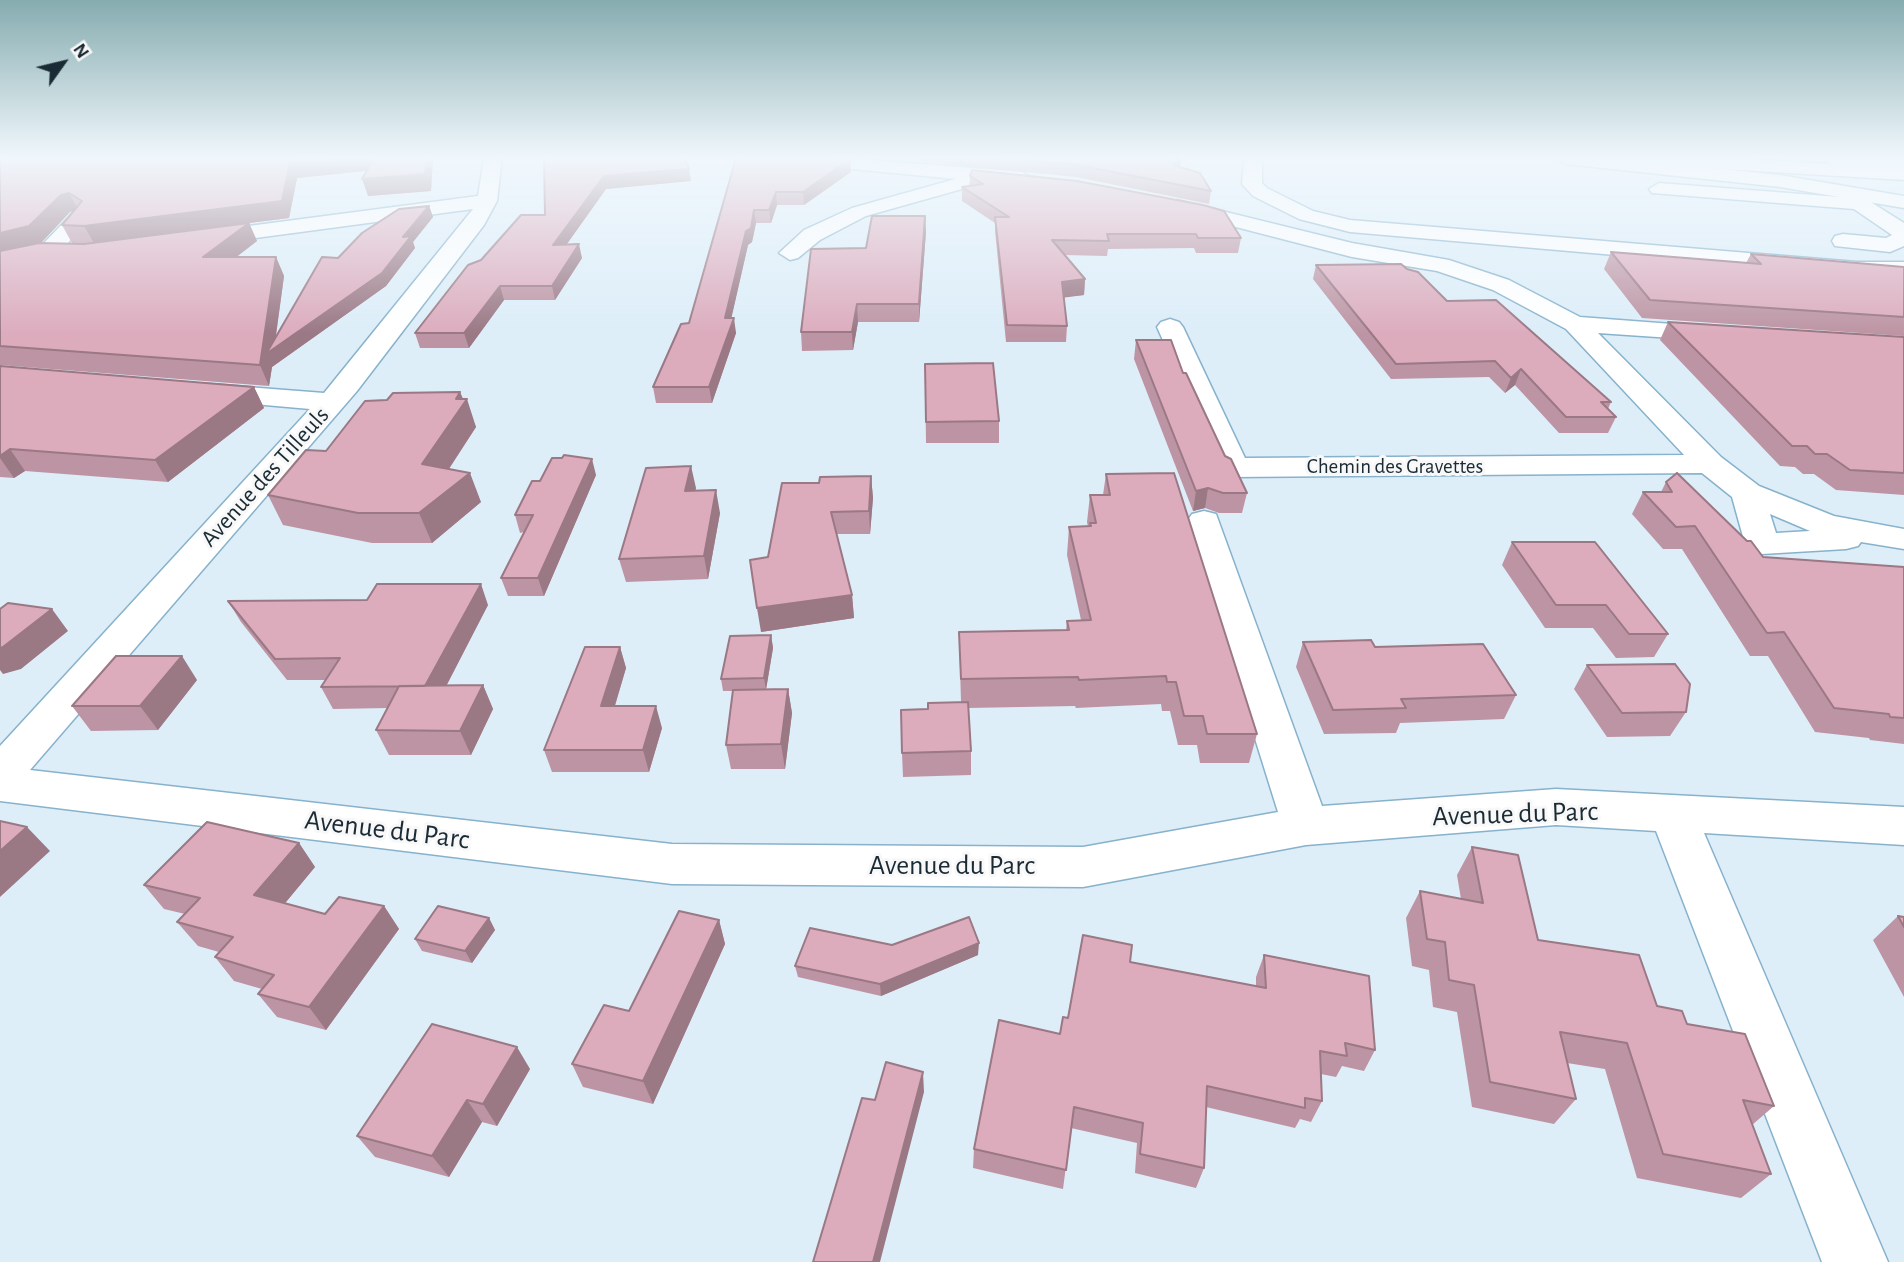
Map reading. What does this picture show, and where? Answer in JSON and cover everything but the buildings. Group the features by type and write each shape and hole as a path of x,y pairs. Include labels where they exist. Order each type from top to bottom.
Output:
{"street":[{"path":"177,242 367,217"},
{"name":"Avenue des Tilleuls","path":"0,775 331,402 469,232 478,217"},
{"path":"790,253 812,235 849,217"},
{"path":"1217,217 1352,250 1421,261 1468,273 1533,299 1575,324 1710,464 1747,493 1762,544 1892,538"},
{"path":"1314,217 1350,226 1857,269 1904,269"},
{"path":"1843,240 1890,245 1898,233 1877,217"},
{"path":"49,251 79,218"},
{"path":"24,256 49,251 83,252"},
{"path":"1575,324 1740,335"},
{"name":"Chemin des Gravettes","path":"1170,327 1234,468 1710,464"},
{"path":"179,390 331,402"},
{"path":"1204,521 1306,825"},
{"name":"Avenue du Parc","path":"0,784 672,864 1083,867 1306,825 1556,807 1904,826"},
{"path":"1673,814 1855,1262"}]}
